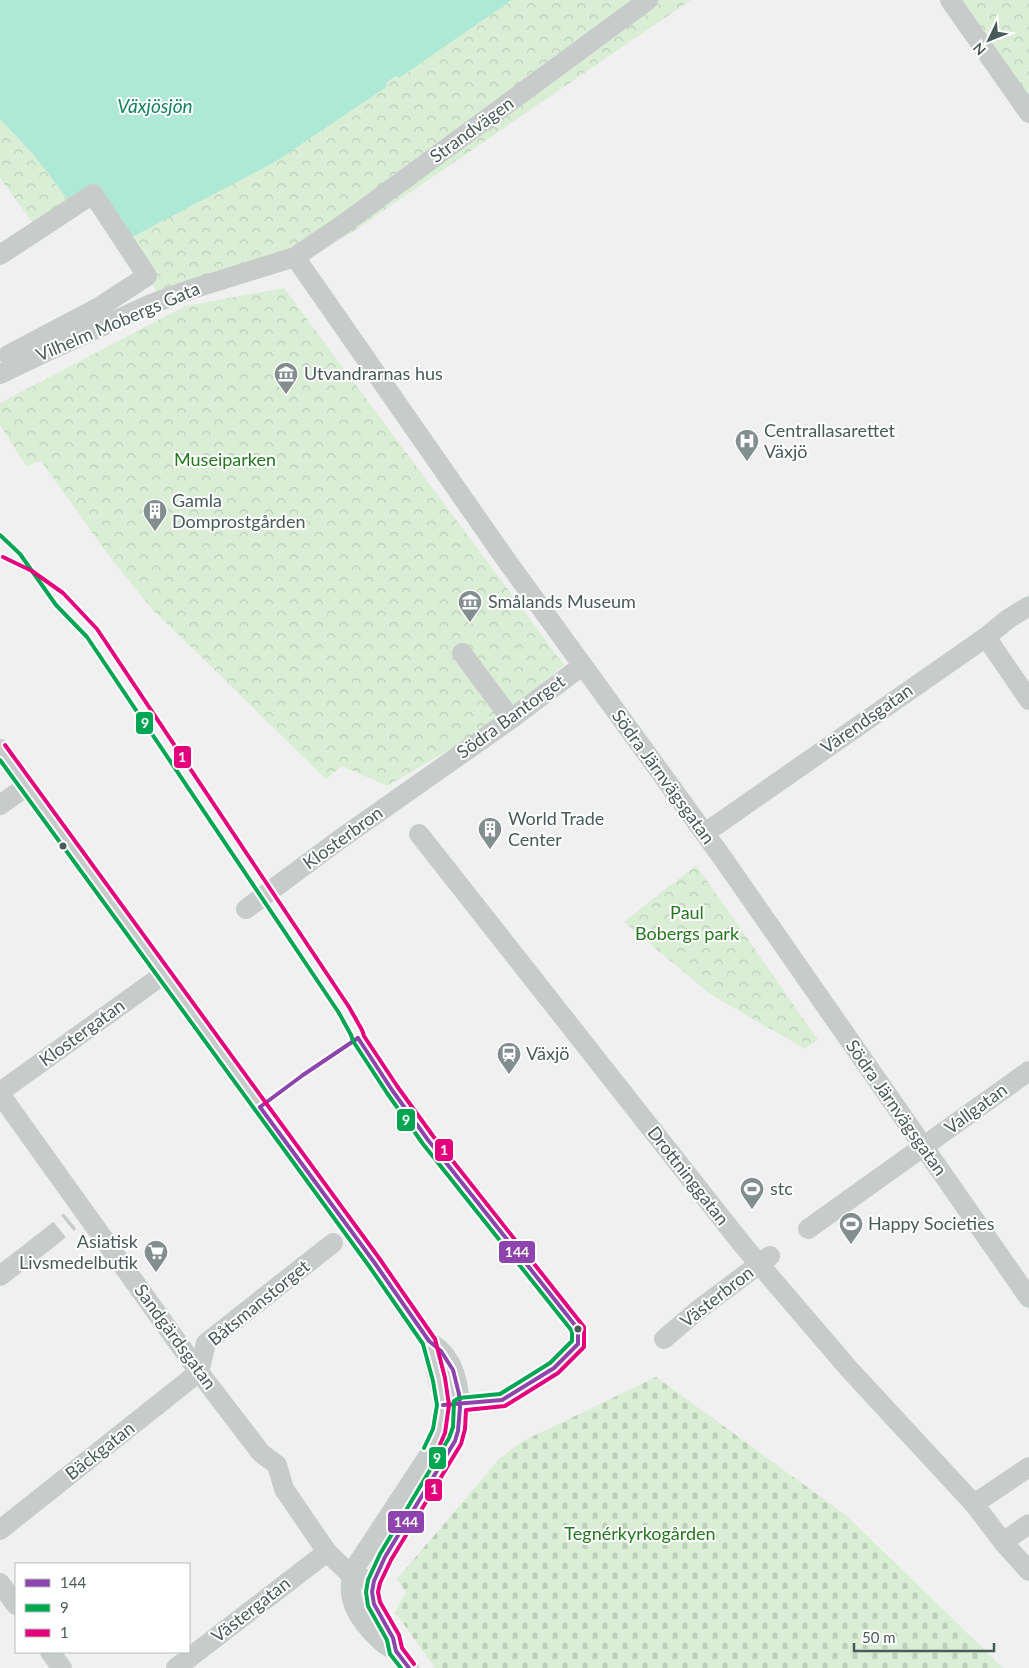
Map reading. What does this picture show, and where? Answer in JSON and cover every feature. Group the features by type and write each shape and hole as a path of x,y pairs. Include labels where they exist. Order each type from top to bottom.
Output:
{"street":[{"name":"Strandvägen","path":"295,257 353,218 648,0"},
{"path":"950,0 1029,113"},
{"path":"0,256 93,194 147,276 101,306 0,359"},
{"name":"Vilhelm Mobergs Gata","path":"0,374 151,304 192,289 295,257"},
{"name":"Södra Järnvägsgatan","path":"295,257 582,666 705,833 915,1152 1029,1298"},
{"name":"Värendsgatan","path":"705,833 1029,606"},
{"path":"986,637 1029,700"},
{"path":"462,653 511,719"},
{"name":"Södra Bantorget","path":"440,769 582,666"},
{"path":"3,753 374,1262 429,1341 442,1351 455,1377 460,1404 459,1428 455,1441 385,1557 374,1581 372,1592 374,1604 393,1638 396,1651"},
{"name":"Klosterbron","path":"246,909 339,840 440,769"},
{"path":"0,805 27,786"},
{"name":"Drottninggatan","path":"420,834 742,1244 849,1368 974,1504 1003,1542 1029,1571"},
{"name":"Klostergatan","path":"0,1093 164,974"},
{"name":"Vallgatan","path":"808,1229 1029,1071"},
{"name":"Sandgärdsgatan","path":"0,1093 77,1216 261,1453 277,1465 284,1489 327,1552 352,1576"},
{"path":"0,1276 44,1242"},
{"name":"Båtsmanstorget","path":"199,1372 206,1343 333,1243"},
{"name":"Västerbron","path":"664,1339 698,1310 770,1256"},
{"path":"409,1668 396,1651 382,1642 360,1618 350,1594 352,1576 368,1547 429,1454 439,1431 443,1405 442,1392 429,1341"},
{"name":"Bäckgatan","path":"0,1530 199,1372"},
{"path":"974,1504 1029,1466"},
{"path":"1003,1542 1029,1524"},
{"name":"Västergatan","path":"176,1668 327,1552"},
{"path":"352,1576 374,1581"},
{"path":"0,1583 15,1605"},
{"path":"51,1653 62,1668"}],"green space":[{"path":"512,0 691,0 345,237 295,256 159,295 125,240 275,162 385,88 385,84 397,76 399,78"},
{"path":"945,0 1029,0 1029,123"},
{"path":"0,119 33,154 69,201 38,230 0,178"},
{"name":"Museiparken","path":"284,288 564,665 440,769 461,743 387,786 342,766 326,779 152,609 109,556 41,461 26,466 0,425 0,403 185,306"},
{"name":"Paul Bobergs park","path":"696,865 818,1040 805,1049 710,994 624,922"},
{"name":"Tegnérkyrkogården","path":"656,1377 847,1516 1003,1668 435,1668 395,1612 406,1592 397,1579 500,1458 521,1442"}],"water":[{"name":"Växjösjön","path":"0,0 512,0 399,78 396,76 386,83 385,88 275,162 134,236 126,238 93,191 69,201 33,154 0,119"}],"tunnel":[{"path":"44,1242 70,1221"}],"transit line":[{"name":"9","path":"0,535 20,554 56,605 87,637 339,1013 353,1041 423,1144 572,1331 572,1341 550,1363 500,1394 459,1398 454,1401 453,1427 449,1438 380,1554 368,1580 366,1592 368,1606 387,1640 390,1654 401,1668"},
{"name":"1","path":"3,557 32,571 63,593 97,629 349,1007 364,1036 397,1086 433,1136 584,1327 584,1347 558,1373 505,1406 466,1410 465,1429 461,1444 391,1560 380,1583 378,1592 380,1602 399,1635 402,1648 414,1664"},
{"name":"1","path":"5,745 379,1258 435,1339 445,1378 449,1405 445,1433 436,1454"},
{"name":"9","path":"0,760 369,1266 423,1344 437,1405 433,1429 424,1448"},
{"name":"144","path":"358,1038 428,1140 578,1329 578,1344 554,1368 502,1400 443,1405"},
{"name":"144","path":"260,1107 358,1038"},
{"name":"144","path":"260,1107 374,1262 429,1341 441,1351 453,1370 460,1407 458,1431 455,1441 385,1557 374,1581 372,1592 374,1604 393,1638 396,1651 409,1668"}],"place":[{"name":"Utvandrarnas hus","path":"286,395"},
{"name":"Centrallasarettet Växjö","path":"747,462"},
{"name":"Gamla Domprostgården","path":"155,532"},
{"name":"Smålands Museum","path":"470,623"},
{"name":"World Trade Center","path":"490,850"},
{"name":"Växjö","path":"509,1075"},
{"name":"stc","path":"752,1210"},
{"name":"Happy Societies","path":"851,1245"},
{"name":"Asiatisk Livsmedelbutik","path":"156,1273"}]}
